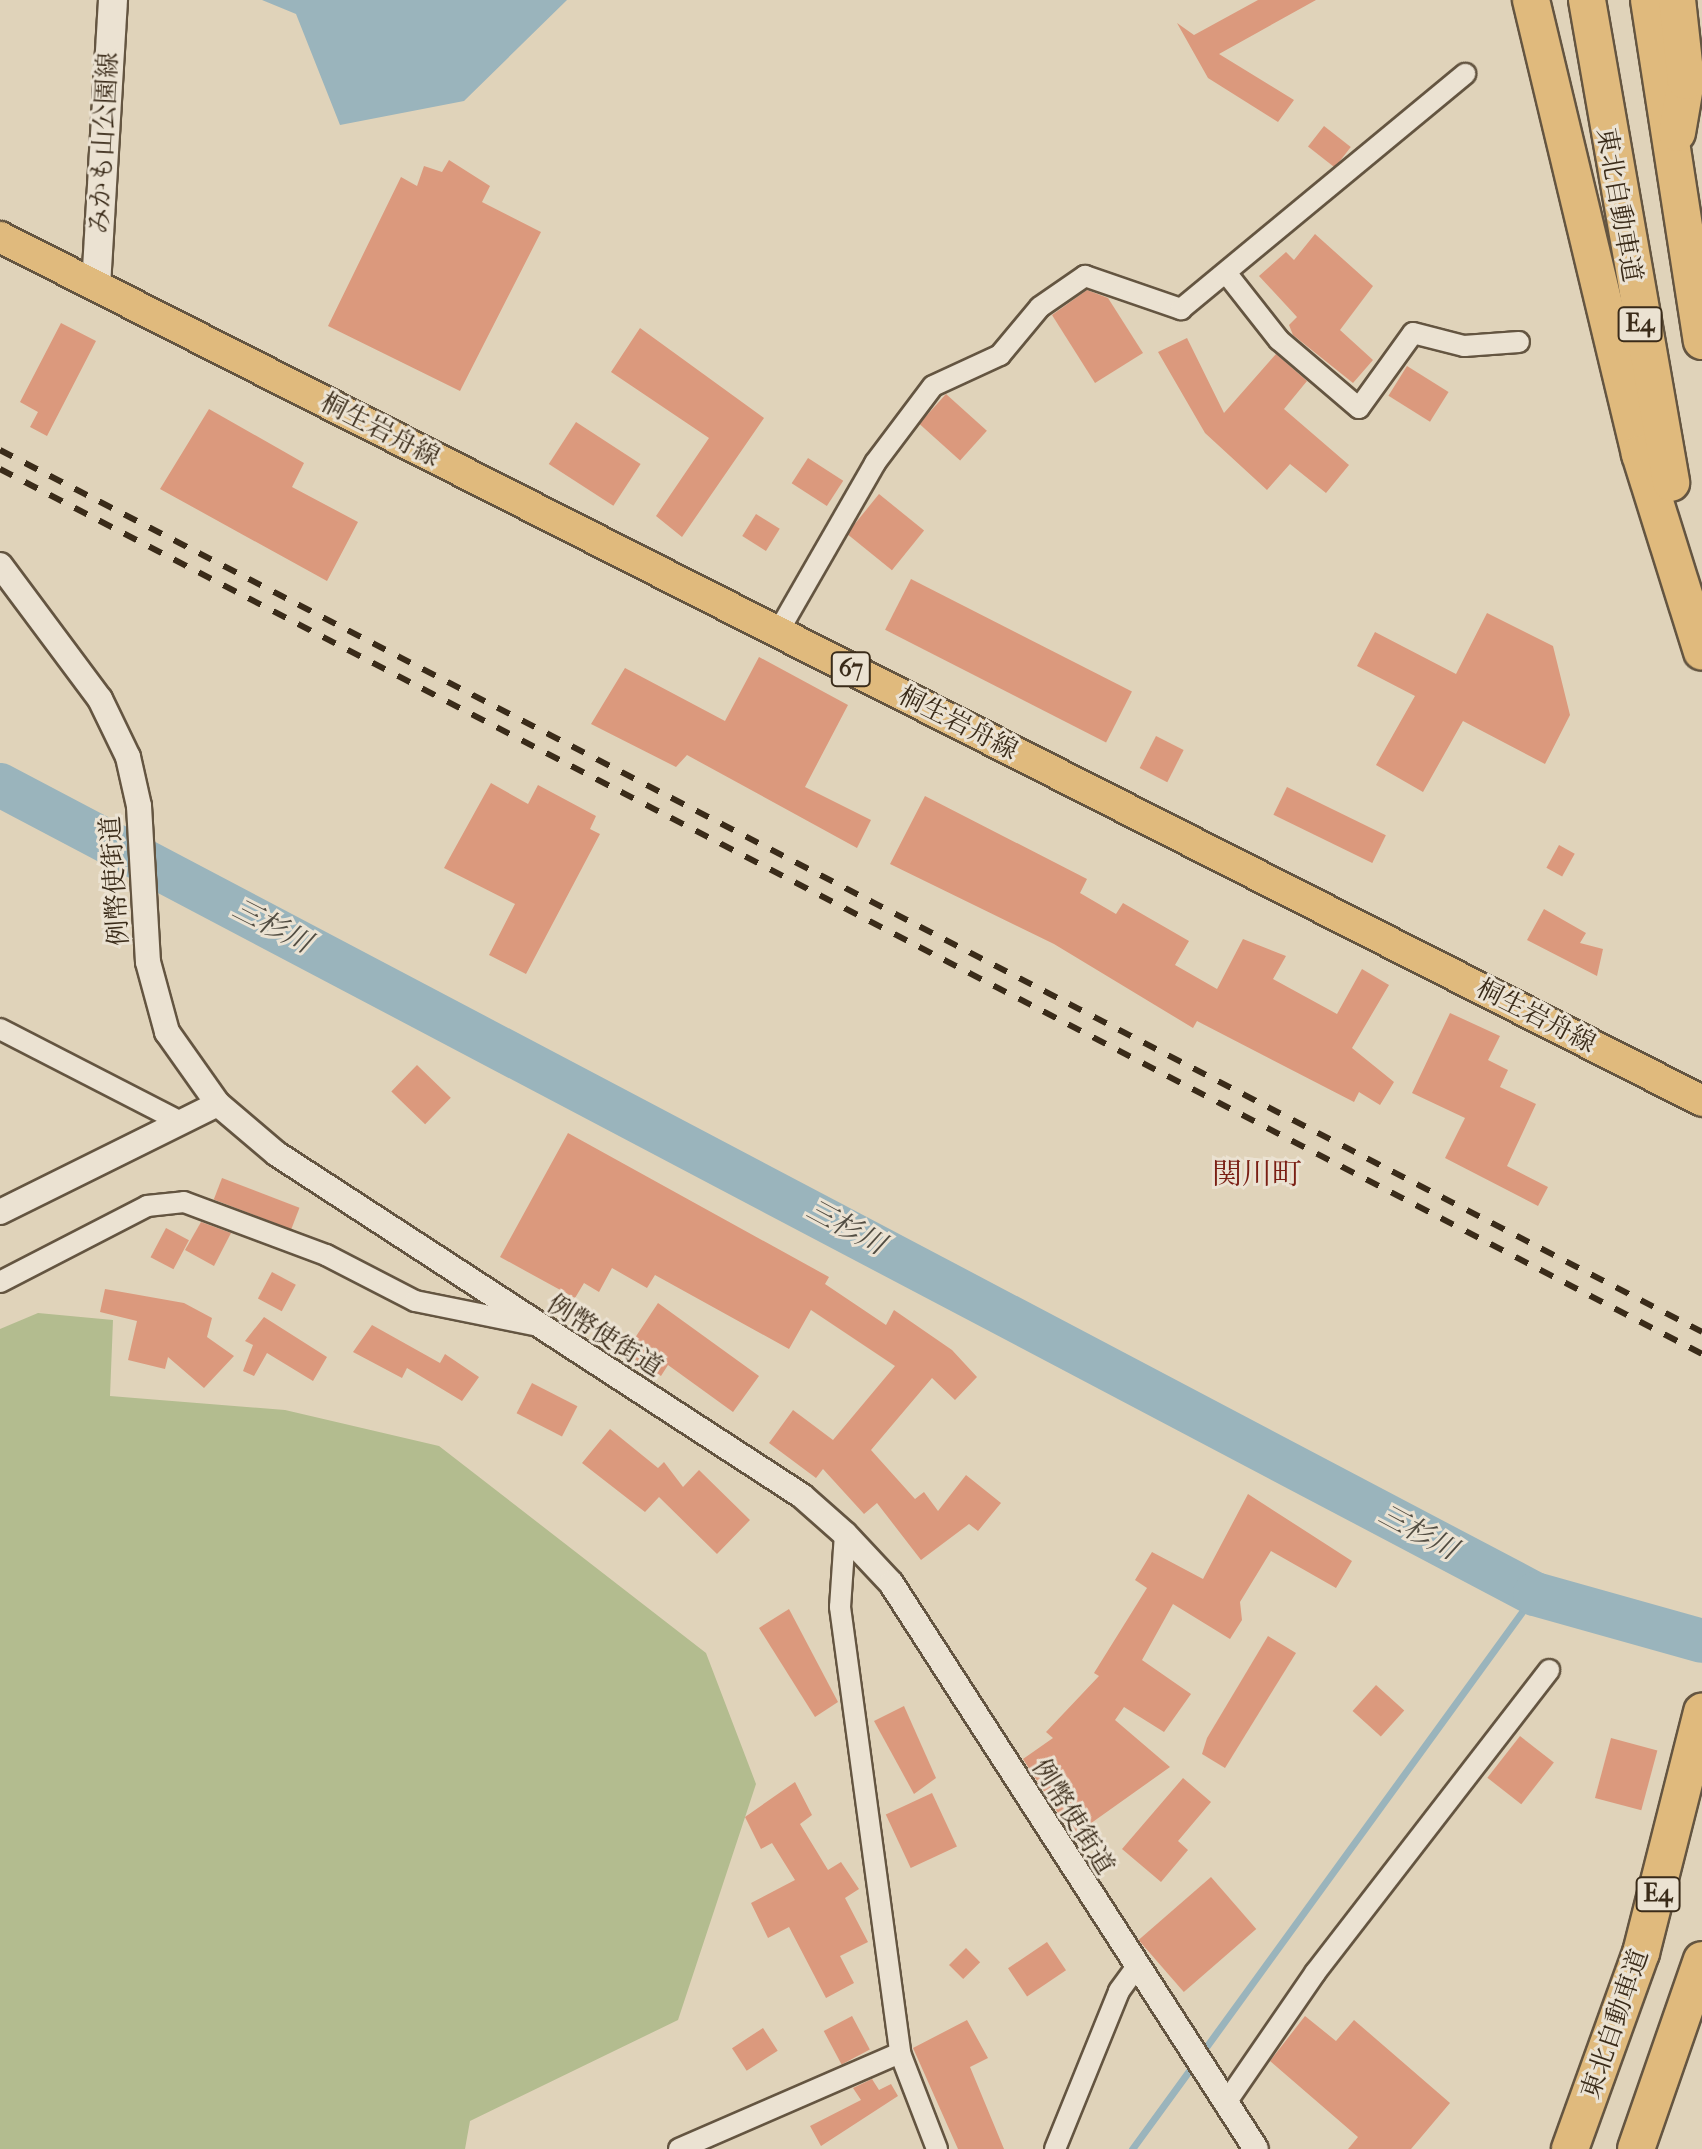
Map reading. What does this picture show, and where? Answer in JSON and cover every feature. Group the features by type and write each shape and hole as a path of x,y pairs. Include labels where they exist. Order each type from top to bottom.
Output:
{"highway":[{"path":"1531,0 1640,454 1702,652"},
{"name":"東北自動車道","path":"1587,0 1702,646"},
{"name":"E4","path":"1649,0 1671,169 1702,341"},
{"path":"1671,169 1686,81 1677,0"},
{"name":"東北自動車道","path":"1570,2149 1645,1938 1702,1712"},
{"path":"1636,2149 1702,1960"}],"main road":[{"name":"みかも山公園線","path":"96,286 113,0"},
{"name":"桐生岩舟線","path":"0,237 1702,1101"}],"street":[{"path":"778,632 875,463 933,386 1000,355 1040,307 1085,276 1181,309 1465,74"},
{"path":"1227,274 1279,340 1359,408 1413,333 1464,346 1519,342"},
{"name":"例幣使街道","path":"0,565 100,699 128,757 139,806 142,913 167,1032 218,1104 277,1154 534,1325 802,1496 845,1534 891,1583 1136,1968 1256,2149"},
{"path":"0,1029 177,1120"},
{"path":"0,1212 177,1120 218,1104"},
{"path":"0,1282 147,1206 184,1202 326,1255 415,1301 534,1325"},
{"path":"845,1534 840,1607 900,2053 937,2149"},
{"path":"1220,2097 1549,1670"},
{"path":"1055,2149 1119,1991 1136,1968"},
{"path":"679,2149 900,2053"}],"green space":[{"path":"38,1313 113,1320 110,1396 285,1410 439,1446 706,1653 756,1784 678,2020 470,2121 465,2149 0,2149 0,1329"}],"water":[{"path":"262,0 567,0 464,101 340,125 296,14"}],"building":[{"path":"1258,0 1316,0 1219,54 1294,100 1278,122 1208,78 1177,23 1194,35"},
{"path":"1324,126 1351,147 1335,167 1308,146"},
{"path":"449,160 490,186 482,202 541,232 460,391 328,326 401,177 417,186 424,166 442,172"},
{"path":"1315,234 1373,286 1340,330 1373,360 1353,383 1293,335 1289,325 1297,317 1259,276 1286,252 1294,260"},
{"path":"1087,290 1108,298 1143,353 1095,383 1052,315"},
{"path":"61,323 96,341 47,436 30,427 38,412 20,402"},
{"path":"640,328 764,418 682,537 656,516 709,438 611,372"},
{"path":"1187,338 1224,413 1276,354 1307,381 1284,409 1349,465 1326,493 1290,464 1267,490 1205,433 1158,352"},
{"path":"1407,366 1449,392 1430,422 1388,396"},
{"path":"946,394 987,431 960,461 919,424"},
{"path":"209,409 304,463 292,487 358,522 327,581 160,489"},
{"path":"576,422 641,464 613,506 549,464"},
{"path":"808,458 843,481 827,506 792,483"},
{"path":"879,494 924,531 892,570 847,534"},
{"path":"756,514 780,529 766,551 742,536"},
{"path":"911,579 1132,692 1106,742 885,630"},
{"path":"1487,613 1553,646 1570,715 1545,764 1463,721 1423,792 1376,765 1415,696 1357,666 1375,632 1456,674"},
{"path":"759,657 848,705 805,787 871,820 857,848 687,755 676,767 591,724 625,668 725,721"},
{"path":"1156,736 1184,750 1167,782 1140,768"},
{"path":"491,783 528,804 538,785 596,816 590,829 600,834 526,974 489,955 515,904 444,868"},
{"path":"1287,787 1386,835 1372,863 1273,815"},
{"path":"925,796 1087,879 1080,893 1116,914 1123,903 1189,941 1175,965 1217,989 1243,939 1286,956 1273,979 1337,1014 1362,969 1389,985 1352,1048 1394,1082 1380,1105 1359,1092 1354,1102 1197,1021 1193,1028 1054,944 890,864"},
{"path":"1559,845 1575,854 1562,876 1546,868"},
{"path":"1544,909 1586,933 1580,943 1603,949 1597,976 1527,940"},
{"path":"1450,1013 1500,1036 1488,1060 1508,1070 1500,1087 1536,1104 1507,1166 1548,1187 1538,1206 1445,1158 1465,1118 1412,1093"},
{"path":"417,1065 451,1098 425,1124 391,1092"},
{"path":"568,1133 829,1277 825,1284 886,1325 894,1310 952,1350 977,1377 955,1400 932,1378 871,1450 915,1499 924,1492 938,1511 966,1475 1001,1503 978,1531 969,1524 921,1560 877,1503 864,1514 823,1469 816,1478 769,1443 793,1410 833,1440 895,1366 811,1310 789,1349 655,1275 647,1288 612,1268 599,1292 584,1283 575,1298 500,1257"},
{"path":"222,1178 299,1208 291,1229 214,1199"},
{"path":"201,1222 231,1233 214,1266 185,1250"},
{"path":"166,1228 189,1240 173,1269 151,1257"},
{"path":"272,1272 296,1285 282,1311 258,1298"},
{"path":"105,1289 184,1303 212,1318 207,1337 234,1356 204,1388 168,1357 165,1369 128,1360 137,1321 100,1312"},
{"path":"658,1303 759,1376 733,1412 668,1365 661,1376 625,1353"},
{"path":"264,1317 327,1357 313,1381 267,1353 254,1376 243,1371 253,1345 245,1341"},
{"path":"372,1325 440,1363 445,1354 479,1377 462,1401 407,1368 402,1378 353,1352"},
{"path":"532,1383 577,1406 562,1436 517,1413"},
{"path":"610,1429 658,1468 664,1462 683,1487 699,1470 750,1520 717,1554 659,1497 645,1512 582,1463"},
{"path":"1248,1494 1352,1561 1336,1588 1271,1551 1240,1602 1242,1620 1230,1639 1173,1604 1142,1660 1191,1694 1164,1732 1124,1707 1115,1720 1170,1767 1073,1836 1023,1759 1053,1738 1046,1732 1099,1676 1094,1673 1147,1588 1135,1580 1152,1552 1203,1579"},
{"path":"789,1609 838,1702 815,1717 759,1628"},
{"path":"1268,1636 1296,1653 1225,1768 1202,1754 1207,1738"},
{"path":"1376,1685 1404,1710 1381,1736 1353,1711"},
{"path":"904,1706 936,1778 914,1794 874,1721"},
{"path":"1520,1736 1554,1762 1521,1804 1487,1778"},
{"path":"1611,1738 1657,1750 1641,1810 1595,1798"},
{"path":"1183,1778 1211,1802 1178,1841 1188,1850 1161,1882 1122,1849"},
{"path":"795,1782 812,1815 800,1824 828,1870 841,1862 859,1889 845,1898 868,1942 840,1956 854,1983 826,1998 789,1927 768,1938 751,1903 795,1880 772,1843 761,1849 745,1817"},
{"path":"932,1793 957,1846 911,1868 886,1815"},
{"path":"1211,1877 1256,1929 1184,1992 1139,1940"},
{"path":"1047,1942 1066,1970 1027,1996 1008,1968"},
{"path":"966,1948 980,1962 963,1979 949,1965"},
{"path":"852,2016 870,2050 842,2065 824,2031"},
{"path":"1305,2016 1336,2041 1354,2020 1450,2103 1411,2149 1348,2149 1358,2137 1270,2061"},
{"path":"967,2020 988,2058 970,2067 1004,2149 958,2149 913,2048"},
{"path":"763,2028 778,2051 747,2071 732,2048"},
{"path":"872,2079 879,2090 891,2084 898,2096 821,2146 810,2126 861,2100 853,2088"}],"waterway":[{"name":"三杉川","path":"0,785 1535,1594 1702,1641"},
{"path":"1201,2054 1535,1594"},
{"path":"1132,2149 1194,2064"}],"railway":[{"path":"0,450 1702,1332"},
{"path":"0,469 1702,1354"}],"district":[{"name":"関川町","path":"1257,1175"}]}
